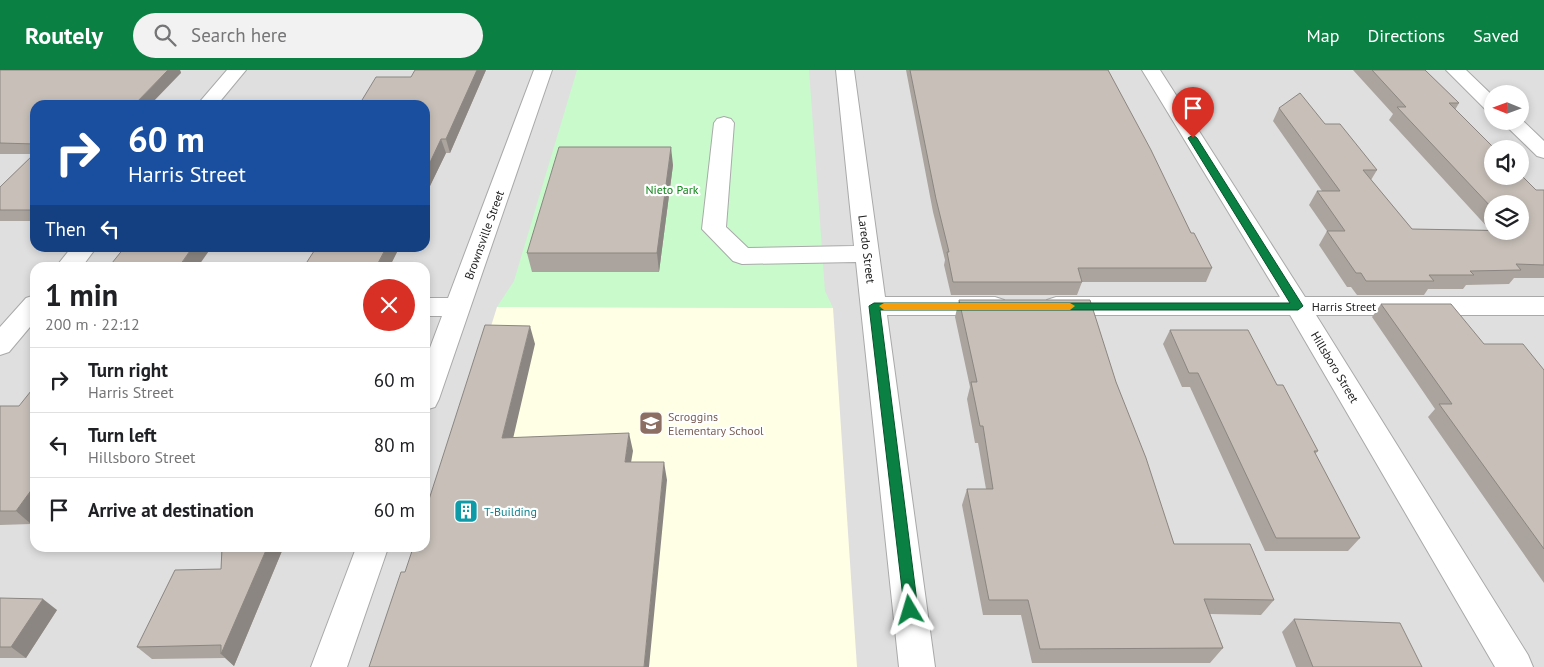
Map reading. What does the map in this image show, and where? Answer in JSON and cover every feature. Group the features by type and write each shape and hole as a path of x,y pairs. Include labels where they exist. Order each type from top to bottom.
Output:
{"street":[{"path":"211,100 237,70"},
{"name":"Brownsville Street","path":"430,386 543,70"},
{"name":"Laredo Street","path":"845,70 917,667"},
{"name":"Hillsboro Street","path":"1150,70 1298,306 1515,667"},
{"path":"1455,70 1484,97"},
{"path":"724,123 714,229 742,256 868,254"},
{"path":"1521,130 1544,152"},
{"path":"72,262 81,252"},
{"name":"Harris Street","path":"874,306 1544,306"},
{"path":"430,307 458,307"},
{"path":"0,312 30,310"},
{"path":"0,346 30,313"},
{"path":"329,667 371,552"}],"shaded area":[{"path":"0,70 1544,70 1544,667 0,667"},
{"name":"Scroggins Elementary School","path":"497,307 833,308 857,667 385,667 424,552 430,552 430,522"}],"green space":[{"name":"Nieto Park","path":"577,70 809,70 825,291 833,308 497,307 514,281"}],"building":[{"path":"0,70 168,70 139,100 30,100 30,144 0,143"},
{"path":"415,70 477,70 446,139 441,139 430,162 430,100 362,100 376,77 411,77"},
{"path":"910,70 1108,70 1151,150 1191,233 1194,233 1212,268 1078,268 1082,282 953,282 947,252 949,252 936,199"},
{"path":"1372,70 1425,70 1459,103 1449,103 1486,140 1484,140 1484,185 1529,185 1529,183 1536,190 1544,190 1544,265 1516,264 1521,270 1470,271 1474,275 1429,275 1434,281 1366,281 1361,273 1356,273 1327,231 1345,231 1317,191 1340,191 1279,108 1300,93 1325,124 1340,124 1377,170 1363,170 1412,229 1484,230 1484,240 1529,240 1529,195 1484,195 1484,199 1397,107 1406,107"},
{"path":"559,147 671,147 657,253 527,253"},
{"path":"30,158 30,210 0,210 0,187"},
{"path":"121,252 189,252 182,262 113,262"},
{"path":"313,252 384,252 379,262 307,262"},
{"path":"959,300 1090,300 1116,382 1146,458 1174,544 1250,544 1274,600 1204,599 1223,648 1040,649 1028,600 989,600 967,489 993,489 983,426 980,426 971,382 977,382"},
{"path":"1381,304 1451,304 1484,344 1523,344 1544,370 1544,549 1439,404 1452,404"},
{"path":"485,325 530,326 502,438 629,433 625,462 664,462 644,667 369,667 401,572 405,572 412,552 430,552 430,496"},
{"path":"1170,330 1248,330 1277,385 1283,385 1318,451 1314,451 1360,538 1276,538 1198,373 1189,373"},
{"path":"30,392 30,492 16,511 0,511 0,406 19,406"},
{"path":"222,552 265,552 221,654 221,645 137,647 175,570 221,569"},
{"path":"0,598 43,599 11,647 0,647"},
{"path":"1294,619 1400,623 1422,667 1313,667"}],"slow traffic":[{"path":"884,306 1070,306"}],"place":[{"name":"Scroggins Elementary School","path":"651,423"},
{"name":"T-Building","path":"466,511"}],"route":[{"path":"910,610 874,306 1298,306 1193,138"}]}
